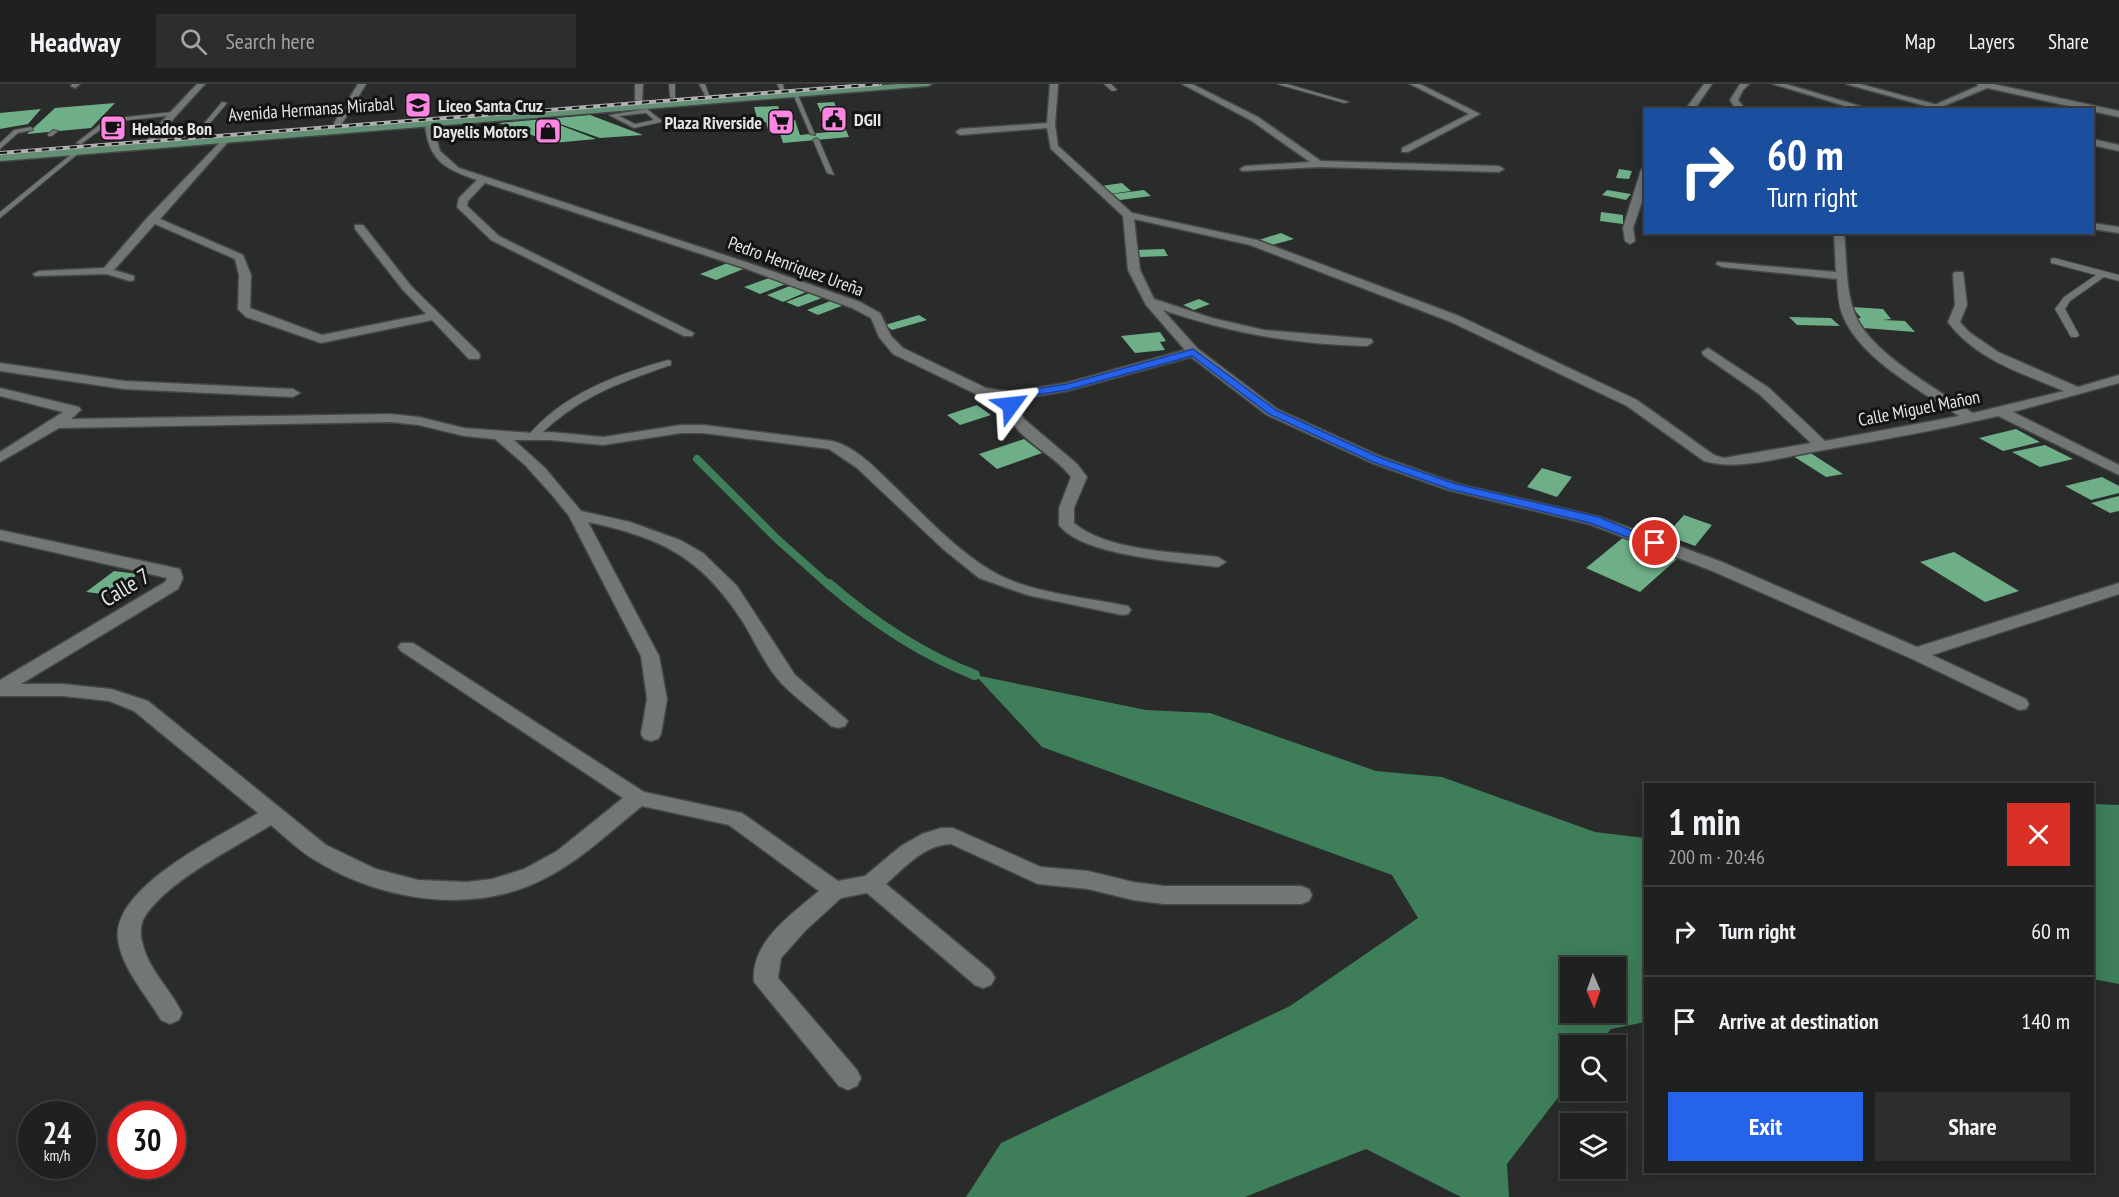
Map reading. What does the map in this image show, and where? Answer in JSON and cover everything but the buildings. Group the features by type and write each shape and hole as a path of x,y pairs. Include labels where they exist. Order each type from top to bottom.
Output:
{"main road":[{"name":"Avenida Hermanas Mirabal","path":"0,158 429,125 638,106 673,97 781,86 840,84"},
{"name":"Avenida Hermanas Mirabal","path":"0,148 338,123 638,106 928,84"}],"street":[{"path":"153,137 201,84"},
{"path":"338,123 362,84"},
{"path":"638,106 639,84"},
{"path":"1054,84 1052,125 1054,147 1128,215 1134,270 1150,302 1193,352 1272,412 1377,460 1453,487 1594,520 1716,566 1916,654 2019,704"},
{"path":"1186,84 1255,119 1319,164"},
{"path":"1414,84 1476,114 1405,150 1429,159 1430,166"},
{"path":"1690,108 1708,84"},
{"path":"1740,108 1734,100 1739,89 1745,84"},
{"path":"1777,84 1862,108"},
{"path":"1850,84 1944,108"},
{"path":"1936,106 1985,84 2090,108"},
{"path":"2107,112 2119,105"},
{"path":"2094,109 2119,114"},
{"name":"Pedro Henriquez Ureña","path":"429,125 431,145 448,165 482,180 748,266 856,305 876,316 885,337 898,351 983,392 1012,396 1067,387 1193,352"},
{"path":"960,132 1052,125"},
{"path":"106,272 224,141"},
{"path":"2094,142 2119,148"},
{"path":"1251,181 1242,165 1430,166 1499,170"},
{"path":"1630,241 1628,228 1644,176"},
{"path":"482,180 463,200 462,207 495,238 688,333"},
{"name":"Calle Miguel Mañon","path":"1128,215 1253,242 1293,260 1455,319 1632,403 1709,458 1723,462 1972,419 2119,379"},
{"path":"152,219 239,257 242,260 245,282 244,309 250,314 315,339 433,316"},
{"path":"2094,226 2119,230"},
{"path":"359,227 433,316 474,356"},
{"path":"1839,234 1849,316 1868,342 1888,362 1972,419"},
{"path":"1722,264 1843,276"},
{"path":"39,274 106,272 130,278"},
{"path":"1959,274 1961,305 1954,322 1961,333 1978,346 1999,357 2078,392"},
{"path":"1150,302 1201,320 1265,334 1318,340 1367,342"},
{"path":"1708,352 1764,392 1821,446"},
{"path":"0,367 124,386 292,393"},
{"path":"0,393 74,410 56,424 0,458"},
{"path":"1012,396 1011,405 1015,417 1024,428 1073,466 1079,477 1065,515 1067,524 1073,531 1085,539 1141,552 1218,562"},
{"path":"2000,411 2119,471"},
{"path":"56,424 390,418 419,421 464,432 531,437 550,436 603,441 681,429 703,429 832,445 846,451 941,538 986,574 1018,587 1122,610"},
{"path":"498,434 525,455 547,477 576,515 650,656 657,699 651,734"},
{"path":"576,515 634,528 674,543 697,557 731,590 788,679 838,721"},
{"name":"Calle 7","path":"0,536 174,573 175,578 172,585 0,689"},
{"path":"1916,654 2119,588"},
{"path":"407,647 639,798 735,819 835,890"},
{"path":"0,689 63,690 101,694 141,706 325,856 377,878 423,889 462,892 488,890 516,882 534,874 582,843 639,798"},
{"path":"170,1013 131,947 129,928 136,911 150,895 177,874 273,814"},
{"path":"848,1078 766,982 765,969 769,957 779,944 835,890 872,884 926,839 940,835 953,836 1038,875 1088,880 1133,891 1164,895 1300,894"},
{"path":"872,884 983,978"}],"lane":[{"path":"672,84 673,97"},
{"path":"702,84 707,94"},
{"path":"1107,84 1114,90"},
{"path":"1280,84 1346,102"},
{"path":"795,95 831,173"},
{"path":"198,134 224,103"},
{"path":"638,106 659,121 634,126 612,115 638,106"},
{"path":"107,112 175,111"},
{"path":"79,143 109,120 175,111"},
{"path":"0,148 16,131 31,129"},
{"path":"0,216 76,153"},
{"path":"2054,261 2119,278"},
{"path":"2074,335 2060,309 2067,299 2102,274"},
{"path":"531,437 561,408 586,392 668,363"}],"shaded area":[{"path":"975,675 1146,710 1210,713 1376,771 1442,777 1595,832 1644,838 1644,1022 1611,1029 1606,1035 1560,1035 1560,1095 1507,1164 1509,1197 1461,1197 1366,1149 1245,1197 966,1197 1001,1143 1290,1006 1418,918 1392,875 1042,747"},
{"path":"2094,804 2119,805 2119,984 2094,979"}],"waterway":[{"path":"697,459 777,539 830,586"},
{"path":"829,584 898,636 955,667 975,675"}],"railway":[{"path":"0,153 880,84"}],"place":[{"name":"Liceo Santa Cruz","path":"418,105"},
{"name":"DGII","path":"834,119"},
{"name":"Plaza Riverside","path":"781,122"},
{"name":"Helados Bon","path":"113,128"},
{"name":"Dayelis Motors","path":"548,131"}],"route":[{"path":"1011,405 1012,396 1067,387 1193,352 1272,412 1377,460 1453,487 1594,520 1655,543"}]}
